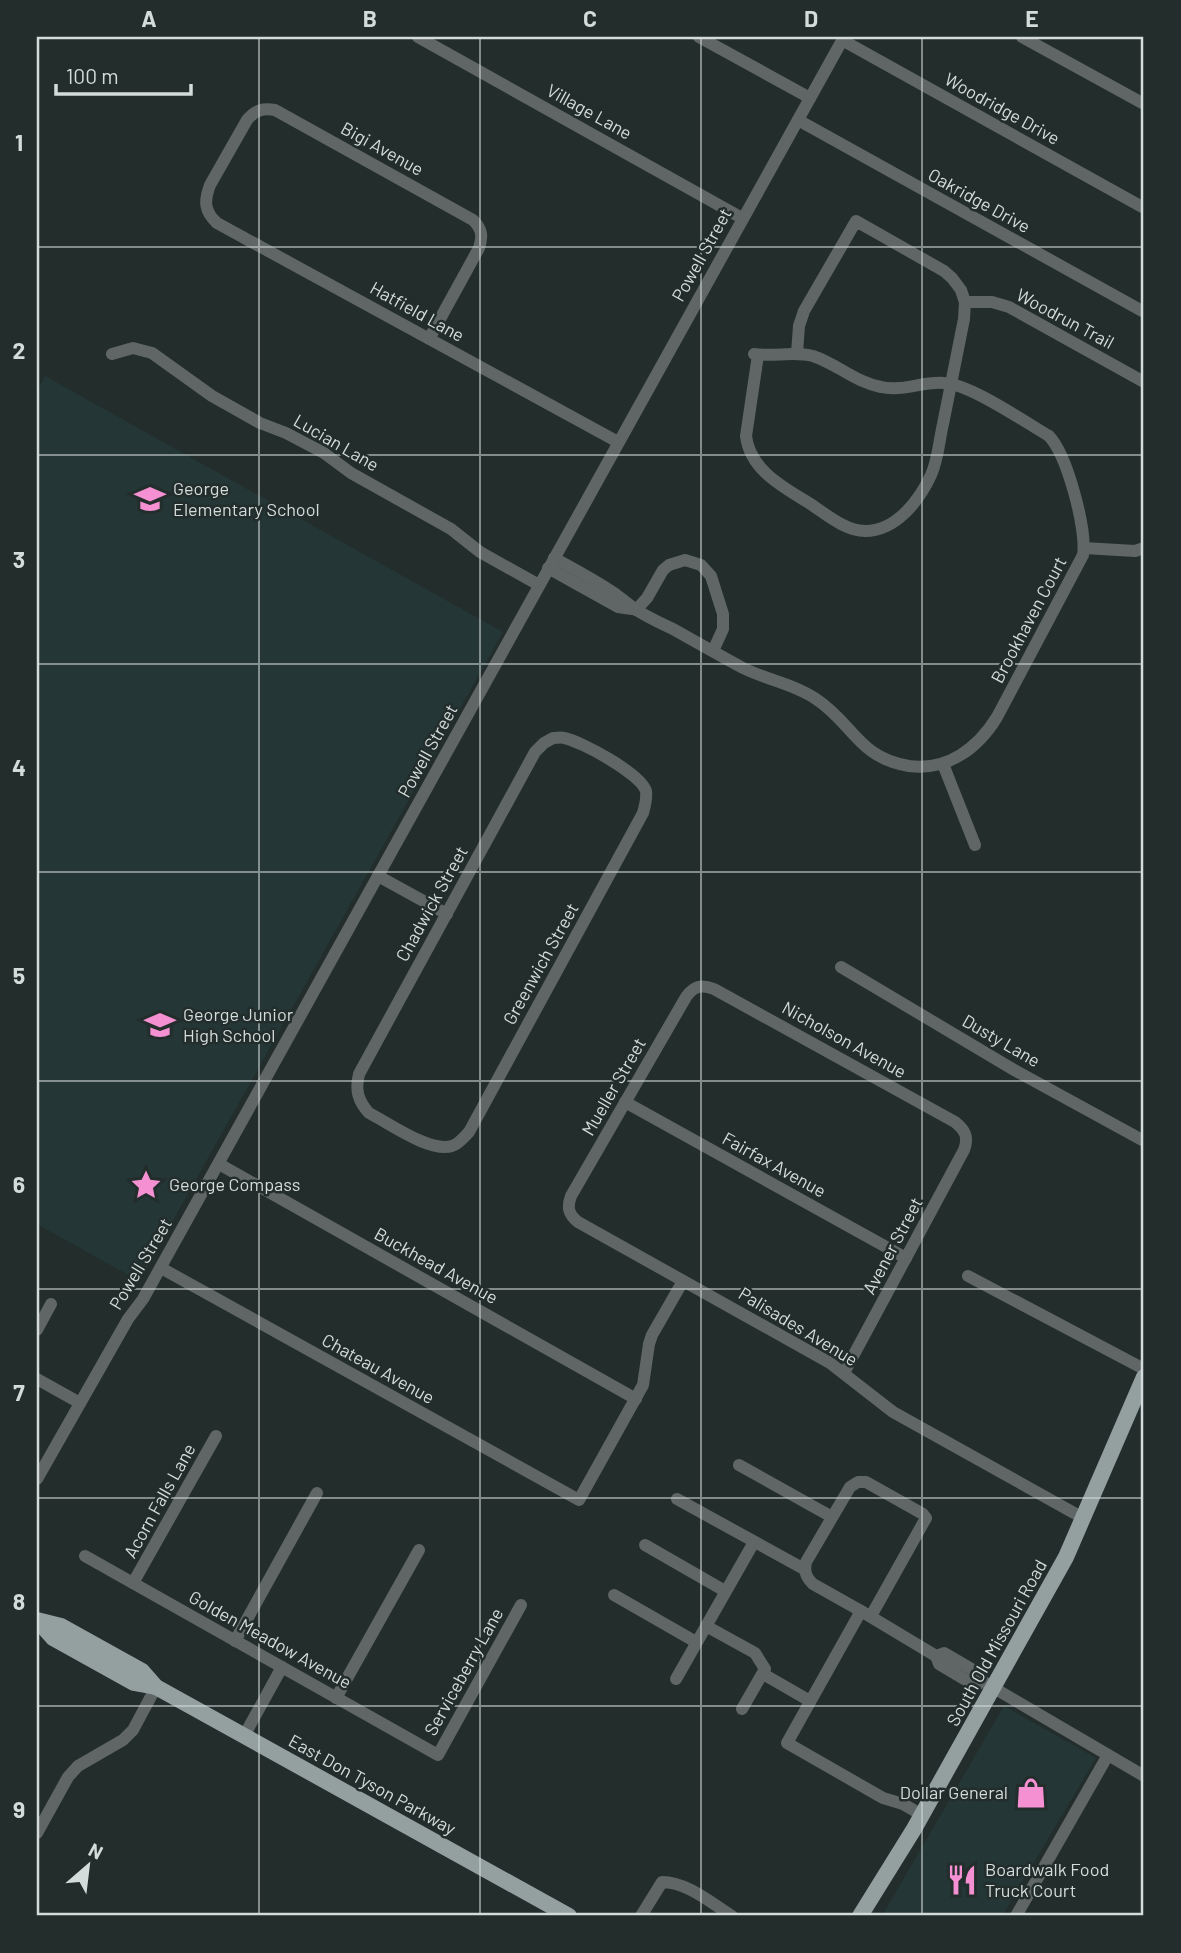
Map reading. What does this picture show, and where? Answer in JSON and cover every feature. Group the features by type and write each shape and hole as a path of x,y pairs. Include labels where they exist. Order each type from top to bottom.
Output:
{"main road":[{"name":"South Old Missouri Road","path":"860,1916 922,1815 988,1685 1066,1557 1144,1377"},
{"name":"East Don Tyson Parkway","path":"37,1621 53,1638 134,1683 156,1687 569,1916"}],"street":[{"name":"Village Lane","path":"418,37 742,218"},
{"path":"699,37 810,98"},
{"path":"1022,37 1144,104"},
{"name":"Powell Street","path":"37,1479 128,1320 161,1268 843,39"},
{"name":"Woodridge Drive","path":"843,39 1144,208"},
{"name":"Bigi Avenue","path":"205,206 210,185 247,120 259,110 275,110 473,220 482,232 479,248 429,339"},
{"name":"Oakridge Drive","path":"798,120 1144,312"},
{"name":"Hatfield Lane","path":"205,206 217,223 618,442"},
{"path":"797,353 799,326 804,311 856,221 944,271 957,284 965,302 964,319 951,383"},
{"name":"Woodrun Trail","path":"965,302 992,302 1009,307 1144,382"},
{"name":"Lucian Lane","path":"112,354 133,348 152,353 212,396 260,423 324,453 351,473 451,529 480,552 539,585"},
{"name":"Brookhaven Court","path":"551,563 594,581 636,610 747,670 790,685 817,699 833,712 858,741 881,758 912,766 943,764 967,752 987,733 1080,564 1084,548 1083,527 1063,459 1055,443 970,390 951,383 884,388 859,381 824,360 797,353 756,355 747,427 747,444 751,453 776,482 842,525 864,531 875,530 895,522 914,502 929,479 951,383"},
{"path":"1084,548 1135,551 1144,548"},
{"path":"636,610 669,565 685,560 701,565 711,576 723,614 723,629 713,651"},
{"name":"Chadwick Street","path":"358,1096 359,1074 535,752 553,738 565,738 629,771 640,780 646,791"},
{"path":"943,764 975,845"},
{"name":"Greenwich Street","path":"358,1096 369,1113 428,1144 452,1146 469,1132 643,813 646,791"},
{"path":"378,876 447,914"},
{"name":"Dusty Lane","path":"841,967 1016,1071 1144,1142"},
{"name":"Mueller Street","path":"569,1210 571,1196 625,1102 691,990 698,986"},
{"name":"Nicholson Avenue","path":"698,986 714,989 955,1122 967,1135"},
{"name":"Fairfax Avenue","path":"625,1102 906,1258"},
{"name":"Avener Street","path":"844,1373 964,1150 967,1135"},
{"name":"Buckhead Avenue","path":"219,1164 636,1399"},
{"name":"Palisades Avenue","path":"569,1210 578,1222 830,1363 893,1412 1083,1518"},
{"name":"Chateau Avenue","path":"161,1268 579,1500 636,1399"},
{"path":"968,1276 1144,1369"},
{"path":"636,1399 643,1385 652,1335 684,1281"},
{"path":"37,1330 51,1304"},
{"path":"37,1379 80,1403"},
{"name":"Acorn Falls Lane","path":"133,1584 216,1436"},
{"path":"739,1465 832,1517"},
{"path":"922,1815 903,1804 883,1798 786,1743 810,1701 866,1613 926,1518 866,1482 858,1482 850,1487 806,1562 804,1569 813,1584 866,1613 936,1656 944,1653 980,1674 988,1685 1144,1776"},
{"path":"235,1641 317,1493"},
{"path":"677,1499 804,1569"},
{"path":"676,1679 754,1542"},
{"path":"645,1545 725,1591"},
{"path":"336,1698 419,1550"},
{"name":"Golden Meadow Avenue","path":"85,1556 438,1755"},
{"path":"614,1595 696,1642"},
{"name":"Serviceberry Lane","path":"438,1755 521,1605"},
{"path":"705,1626 755,1653 765,1668 742,1709"},
{"path":"244,1736 282,1667"},
{"path":"764,1674 810,1701"},
{"path":"37,1833 68,1777 78,1766 123,1740 133,1730 156,1687"},
{"path":"1016,1916 1108,1755"},
{"path":"641,1916 662,1882 671,1882 682,1885 732,1916"}],"shaded area":[{"path":"45,376 503,632 139,1281 37,1224 37,391"},
{"path":"1004,1706 1096,1758 1002,1916 882,1916"}],"place":[{"name":"George Elementary School","path":"150,499"},
{"name":"George Junior High School","path":"160,1025"},
{"name":"George Compass","path":"146,1185"},
{"name":"Dollar General","path":"1031,1793"},
{"name":"Boardwalk Food Truck Court","path":"962,1880"}]}
